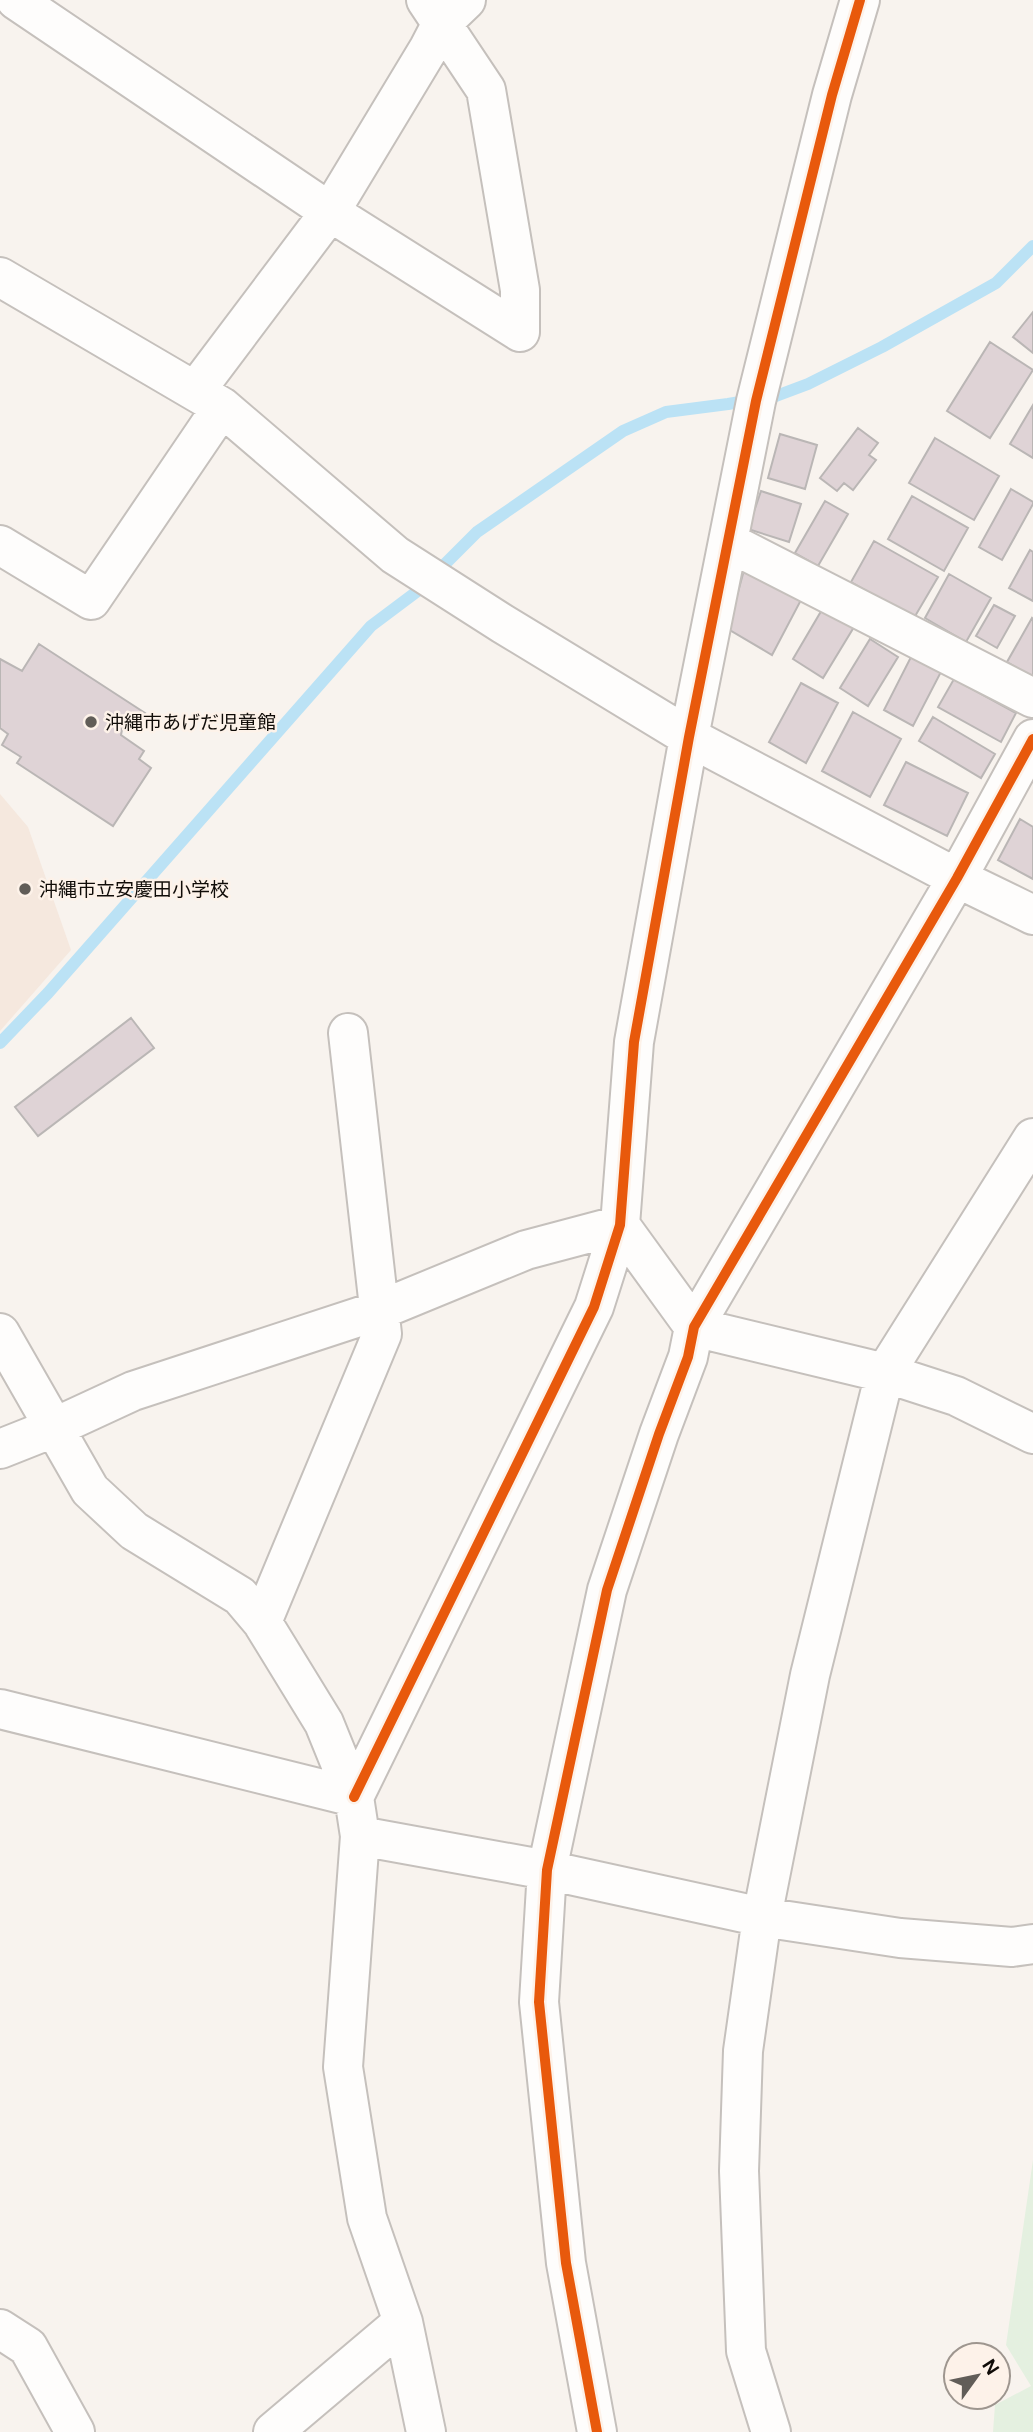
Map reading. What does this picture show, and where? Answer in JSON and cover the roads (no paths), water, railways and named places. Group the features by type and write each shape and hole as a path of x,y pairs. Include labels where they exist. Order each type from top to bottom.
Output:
{"street":[{"path":"16,0 330,212 520,332 520,290 486,90 444,8"},
{"path":"354,1797 594,1307 620,1225 634,1042 689,737 759,388 832,95 860,0"},
{"path":"0,545 91,600 209,398 330,212 429,48 444,8"},
{"path":"0,276 209,398 395,555 503,624 689,737 1033,915"},
{"path":"728,542 1033,698"},
{"path":"597,2432 566,2263 539,2002 547,1870 607,1590 659,1434 688,1357 694,1327 957,878 1033,739"},
{"path":"262,1622 382,1334 348,1033"},
{"path":"771,2432 747,2351 739,2171 743,2051 762,1917 810,1675 885,1373 1033,1138"},
{"path":"0,1449 133,1391 380,1310 526,1250 620,1225"},
{"path":"620,1225 694,1327 885,1373 956,1396 1033,1434"},
{"path":"0,1334 90,1490 134,1531 240,1596 262,1622 324,1723 354,1797 360,1836 343,2067 367,2218 403,2322 426,2432"},
{"path":"0,1709 354,1797"},
{"path":"360,1836 547,1870 762,1917 900,1938 1012,1947 1033,1944"},
{"path":"273,2432 403,2322"},
{"path":"0,2329 28,2347 75,2432"}],"waterway":[{"path":"0,1043 48,993 371,626 419,590 477,532 623,431 666,412 776,396 808,384 882,347 996,283 1033,246"}],"place":[{"name":"沖縄市あげだ児童館","path":"91,722"},
{"name":"沖縄市立安慶田小学校","path":"25,889"}]}
